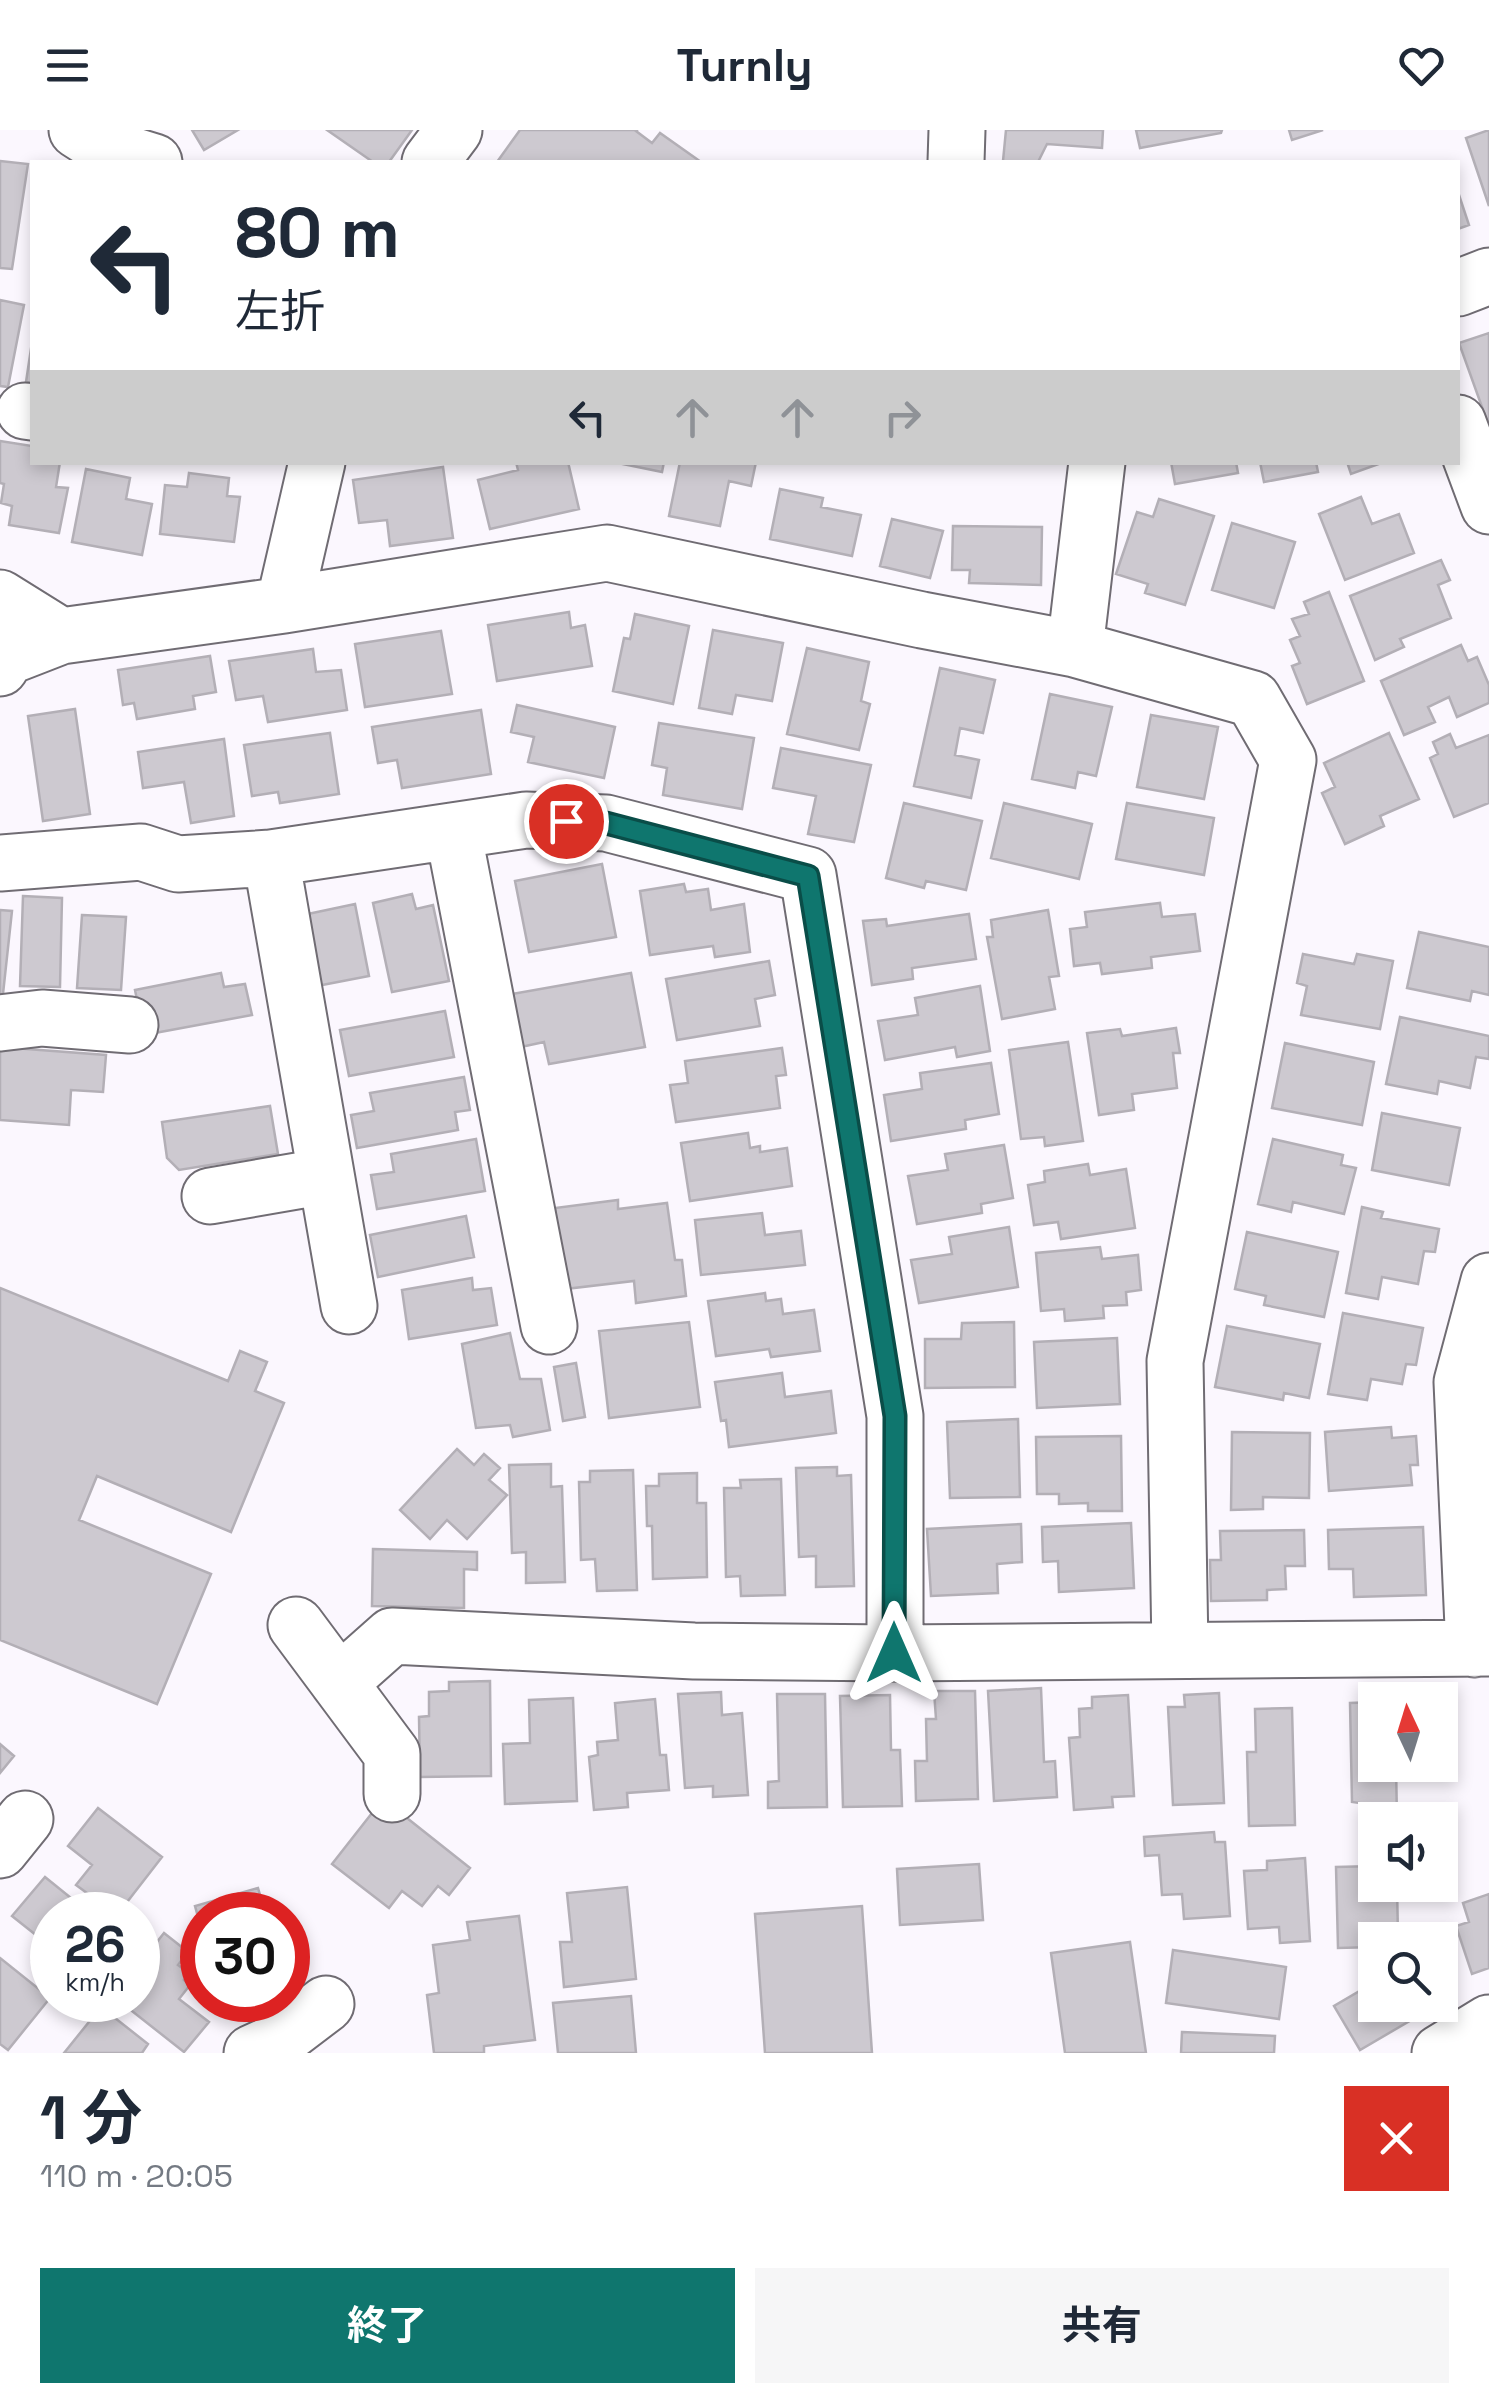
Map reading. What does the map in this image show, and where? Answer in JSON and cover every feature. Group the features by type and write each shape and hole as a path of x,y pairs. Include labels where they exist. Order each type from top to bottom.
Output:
{"street":[{"path":"77,130 102,146 148,160"},
{"path":"432,160 454,130"},
{"path":"956,160 957,130"},
{"path":"1460,287 1489,276"},
{"path":"1460,428 1489,506"},
{"path":"284,604 315,465"},
{"path":"1076,649 1097,465"},
{"path":"0,668 7,657 62,636 607,553 1076,649 1253,699 1288,760 1174,1361 1180,1649"},
{"path":"0,598 62,636"},
{"path":"0,863 141,852 178,864 271,858 526,820 606,823 808,876 895,1416 894,1653"},
{"path":"453,831 549,1326"},
{"path":"271,858 349,1306"},
{"path":"0,1022 42,1018 130,1024"},
{"path":"210,1196 326,1176"},
{"path":"339,1683 392,1636 694,1651 1482,1649 1462,1382 1489,1281"},
{"path":"296,1625 392,1754 392,1794"},
{"path":"252,2053 276,2042 326,2004"},
{"path":"1440,2053 1489,2022"}],"building":[{"path":"192,130 238,130 204,150"},
{"path":"327,130 412,130 390,160 370,160"},
{"path":"520,130 637,130 652,143 660,133 698,160 498,160"},
{"path":"1006,130 1103,130 1102,148 1047,144 1039,160 1003,160"},
{"path":"1136,130 1222,130 1140,148"},
{"path":"1289,130 1323,130 1292,140"},
{"path":"1489,130 1489,206 1466,138"},
{"path":"0,161 28,164 12,269 0,268"},
{"path":"1460,198 1469,225 1460,228"},
{"path":"0,300 24,305 8,387 0,386"},
{"path":"1489,333 1487,421 1460,346"},
{"path":"0,441 30,446 30,465 60,465 56,487 68,488 59,533 9,525 12,506 1,503 4,484 0,483"},
{"path":"517,465 569,465 579,509 490,529 478,480 518,470"},
{"path":"628,465 663,465 662,472"},
{"path":"679,465 755,465 751,486 729,481 720,526 669,516"},
{"path":"1172,465 1237,465 1238,473 1175,484"},
{"path":"1261,465 1317,465 1318,472 1264,482"},
{"path":"1348,465 1376,465 1351,474"},
{"path":"443,467 453,538 390,546 387,520 359,523 353,480"},
{"path":"86,469 130,478 126,499 152,504 142,555 72,542"},
{"path":"189,473 229,478 227,496 240,497 234,542 160,534 165,485 187,487"},
{"path":"780,489 823,498 821,507 861,515 852,556 770,539"},
{"path":"1361,497 1372,524 1399,514 1414,553 1345,580 1319,514"},
{"path":"1159,499 1214,516 1185,605 1145,593 1148,584 1116,574 1137,512 1153,517"},
{"path":"892,519 943,531 930,578 880,566"},
{"path":"1232,523 1295,542 1274,608 1212,590"},
{"path":"953,526 1042,527 1041,585 969,583 970,570 952,570"},
{"path":"1441,560 1450,580 1438,585 1451,618 1400,639 1404,647 1375,660 1350,596"},
{"path":"1329,592 1364,681 1307,704 1292,666 1300,663 1290,640 1300,636 1292,619 1309,614 1304,602"},
{"path":"569,612 571,628 585,625 592,666 497,681 488,625"},
{"path":"635,614 689,626 673,704 613,691 624,638 630,639"},
{"path":"713,630 783,643 772,701 736,695 732,714 699,708"},
{"path":"441,631 452,694 365,707 355,644"},
{"path":"1461,645 1468,661 1477,657 1489,685 1489,703 1457,717 1449,697 1428,707 1435,722 1404,735 1381,681"},
{"path":"807,648 869,662 861,701 870,704 859,750 787,734"},
{"path":"313,649 316,672 341,670 347,710 268,722 263,696 236,700 229,661"},
{"path":"210,656 216,692 193,696 195,709 137,719 134,703 123,705 118,670"},
{"path":"940,668 995,680 983,733 960,728 955,755 979,760 971,798 914,786"},
{"path":"1050,694 1112,707 1096,776 1078,772 1075,788 1032,779"},
{"path":"517,705 615,727 604,778 528,762 534,737 511,732"},
{"path":"75,709 90,814 43,821 28,716"},
{"path":"481,710 491,774 402,788 397,760 378,763 372,727"},
{"path":"1151,715 1218,727 1204,799 1137,787"},
{"path":"659,723 754,738 742,809 663,795 667,768 652,765"},
{"path":"330,733 339,794 280,803 278,792 252,796 244,745"},
{"path":"1389,733 1419,799 1380,816 1384,826 1345,844 1322,793 1335,787 1324,763"},
{"path":"1450,734 1456,748 1489,735 1489,803 1454,817 1430,758 1438,754 1433,742"},
{"path":"224,739 234,816 191,823 184,782 143,788 138,752"},
{"path":"781,748 871,765 854,842 808,834 816,796 773,788"},
{"path":"904,803 982,821 966,890 926,881 924,888 886,878"},
{"path":"1004,803 1092,824 1079,879 991,858"},
{"path":"1127,803 1214,818 1204,875 1116,859"},
{"path":"602,864 616,937 529,952 515,881"},
{"path":"684,884 686,892 708,889 711,910 744,904 750,952 715,957 713,946 650,955 640,891"},
{"path":"412,894 416,909 433,905 449,981 392,992 373,903"},
{"path":"23,896 62,898 60,987 20,986"},
{"path":"1160,903 1162,917 1195,914 1200,951 1151,957 1152,968 1102,974 1100,963 1074,966 1070,929 1087,927 1085,912"},
{"path":"355,904 369,976 317,986 303,915"},
{"path":"0,910 12,911 3,994 0,994"},
{"path":"1048,910 1059,976 1049,977 1055,1009 1002,1019 987,937 993,937 991,920"},
{"path":"969,914 976,959 912,968 913,979 872,985 863,921 886,919 887,926"},
{"path":"82,915 126,917 121,990 77,988"},
{"path":"1419,932 1489,947 1489,995 1472,991 1470,1001 1407,988"},
{"path":"1303,954 1354,964 1357,954 1393,961 1380,1029 1301,1015 1307,986 1297,983"},
{"path":"769,961 775,995 755,999 760,1026 677,1040 666,979"},
{"path":"221,973 224,987 245,984 252,1015 144,1035 135,990"},
{"path":"631,973 645,1047 549,1064 544,1042 521,1047 512,994"},
{"path":"980,986 990,1051 957,1057 955,1047 885,1060 878,1021 918,1015 915,998"},
{"path":"445,1011 454,1057 349,1076 340,1030"},
{"path":"1400,1017 1489,1036 1489,1059 1476,1057 1470,1088 1439,1081 1437,1094 1386,1084"},
{"path":"1176,1028 1180,1053 1173,1053 1177,1088 1132,1094 1134,1110 1099,1115 1087,1033 1120,1029 1122,1036"},
{"path":"1068,1042 1083,1141 1045,1146 1044,1137 1021,1139 1009,1050"},
{"path":"1285,1043 1374,1062 1362,1125 1272,1108"},
{"path":"0,1047 106,1055 103,1092 71,1090 69,1125 0,1120"},
{"path":"782,1048 786,1075 776,1076 780,1108 676,1122 670,1085 688,1083 685,1061"},
{"path":"991,1063 999,1114 965,1120 966,1129 891,1141 884,1095 922,1089 920,1073"},
{"path":"464,1077 470,1110 455,1112 458,1130 357,1148 351,1115 374,1111 370,1093"},
{"path":"270,1106 278,1154 179,1170 167,1158 162,1122"},
{"path":"1382,1113 1460,1128 1449,1185 1372,1170"},
{"path":"748,1133 750,1148 760,1146 760,1152 787,1148 792,1186 690,1201 681,1143"},
{"path":"476,1139 485,1191 377,1209 371,1175 394,1172 391,1154"},
{"path":"1273,1139 1343,1155 1341,1165 1356,1168 1344,1214 1293,1202 1291,1212 1258,1204"},
{"path":"1004,1145 1013,1198 981,1204 982,1213 917,1224 908,1176 948,1170 945,1154"},
{"path":"1088,1164 1090,1175 1126,1169 1135,1228 1061,1239 1058,1222 1034,1225 1028,1185 1045,1182 1044,1171"},
{"path":"618,1200 618,1209 667,1203 675,1260 682,1260 686,1296 636,1303 634,1281 565,1289 555,1208"},
{"path":"1362,1207 1383,1212 1381,1218 1439,1229 1435,1252 1424,1251 1418,1284 1382,1277 1378,1299 1346,1293"},
{"path":"762,1213 765,1235 801,1231 805,1265 701,1275 695,1220"},
{"path":"466,1216 474,1257 378,1277 370,1235"},
{"path":"1009,1227 1018,1287 919,1303 911,1260 952,1254 949,1237"},
{"path":"1247,1232 1338,1252 1324,1317 1264,1305 1266,1296 1235,1289"},
{"path":"1100,1247 1102,1259 1138,1255 1141,1290 1126,1292 1127,1305 1103,1306 1104,1318 1065,1321 1064,1309 1041,1311 1036,1253"},
{"path":"472,1278 473,1290 491,1288 497,1325 409,1339 402,1290"},
{"path":"0,1288 228,1381 240,1351 267,1362 255,1391 284,1403 231,1532 97,1476 79,1520 211,1574 157,1704 0,1640"},
{"path":"765,1293 766,1301 781,1299 783,1314 814,1310 820,1351 771,1357 769,1349 716,1356 708,1301"},
{"path":"1343,1313 1423,1328 1416,1365 1406,1364 1402,1384 1371,1379 1367,1400 1328,1394"},
{"path":"689,1322 700,1407 609,1418 599,1331"},
{"path":"1014,1322 1015,1387 925,1388 925,1339 961,1339 962,1323"},
{"path":"1227,1326 1320,1344 1309,1398 1284,1393 1283,1400 1215,1387"},
{"path":"510,1333 520,1379 541,1379 550,1430 513,1437 510,1425 476,1428 462,1344"},
{"path":"1117,1338 1120,1404 1037,1408 1034,1342"},
{"path":"576,1363 585,1417 563,1421 554,1367"},
{"path":"782,1373 785,1397 831,1391 836,1433 729,1447 715,1382"},
{"path":"1018,1419 1020,1497 950,1498 947,1422"},
{"path":"1391,1427 1392,1438 1416,1436 1418,1465 1410,1465 1412,1485 1329,1491 1325,1432"},
{"path":"1232,1432 1310,1433 1309,1498 1263,1497 1263,1509 1231,1510"},
{"path":"1121,1436 1122,1511 1088,1511 1088,1503 1059,1504 1059,1494 1037,1494 1036,1437"},
{"path":"457,1449 474,1465 484,1454 500,1468 489,1480 507,1495 467,1539 447,1520 430,1539 400,1510"},
{"path":"551,1464 551,1487 562,1486 565,1582 526,1583 526,1552 512,1553 509,1465"},
{"path":"837,1467 837,1476 851,1475 854,1586 816,1587 816,1556 799,1557 796,1468"},
{"path":"633,1470 637,1590 597,1591 595,1559 581,1560 579,1482 590,1482 590,1471"},
{"path":"697,1473 697,1503 706,1503 707,1577 653,1579 646,1486 659,1486 659,1474"},
{"path":"781,1479 785,1595 741,1596 740,1576 726,1577 724,1488 741,1488 740,1480"},
{"path":"1131,1523 1134,1588 1059,1592 1058,1561 1043,1562 1042,1527"},
{"path":"1021,1524 1022,1562 997,1564 998,1593 931,1596 927,1529"},
{"path":"1423,1527 1426,1595 1354,1597 1353,1569 1329,1569 1328,1530"},
{"path":"1304,1530 1305,1566 1285,1566 1286,1589 1267,1590 1267,1600 1211,1601 1210,1560 1221,1560 1220,1531"},
{"path":"373,1549 477,1552 477,1570 464,1569 464,1608 372,1606"},
{"path":"490,1681 491,1776 420,1777 419,1717 429,1716 429,1692 449,1691 449,1682"},
{"path":"1041,1688 1044,1762 1055,1761 1057,1797 994,1801 988,1691"},
{"path":"934,1691 975,1691 978,1799 916,1801 915,1761 927,1761 926,1719 936,1719"},
{"path":"721,1692 722,1715 742,1713 748,1795 713,1797 713,1786 685,1788 678,1694"},
{"path":"1219,1693 1224,1803 1173,1805 1168,1707 1185,1707 1184,1695"},
{"path":"777,1694 825,1694 827,1807 768,1808 768,1782 779,1781"},
{"path":"890,1695 891,1750 900,1750 902,1806 843,1807 840,1696"},
{"path":"1128,1695 1134,1796 1112,1797 1113,1807 1074,1810 1069,1738 1080,1737 1079,1709 1092,1708 1092,1697"},
{"path":"573,1698 577,1801 505,1804 503,1744 530,1743 529,1700"},
{"path":"655,1699 660,1755 666,1755 669,1790 627,1793 628,1807 594,1810 589,1757 598,1755 597,1742 618,1740 615,1703"},
{"path":"1350,1703 1358,1703 1358,1782 1396,1782 1397,1802 1352,1802"},
{"path":"1292,1708 1295,1825 1249,1826 1247,1752 1256,1752 1255,1709"},
{"path":"0,1744 14,1756 0,1773"},
{"path":"383,1799 470,1868 449,1895 438,1886 422,1906 402,1891 389,1908 332,1864"},
{"path":"98,1808 162,1857 135,1892 86,1892 76,1885 92,1865 68,1846"},
{"path":"1214,1832 1215,1842 1225,1842 1230,1916 1184,1919 1182,1894 1162,1895 1159,1855 1145,1856 1144,1837"},
{"path":"1305,1858 1310,1941 1280,1943 1279,1927 1248,1929 1244,1871 1267,1870 1267,1861"},
{"path":"979,1864 983,1920 900,1925 897,1869"},
{"path":"1358,1866 1358,1902 1397,1902 1398,1922 1358,1922 1358,1947 1338,1948 1336,1867"},
{"path":"45,1877 64,1892 32,1892"},
{"path":"627,1887 636,1979 564,1987 560,1942 572,1942 567,1893"},
{"path":"1489,1894 1489,1968 1472,1974 1458,1932 1458,1925 1469,1922 1463,1903"},
{"path":"30,1895 30,1930 12,1916"},
{"path":"862,1906 872,2053 765,2053 755,1914"},
{"path":"519,1916 535,2040 484,2046 484,2053 434,2053 427,1995 439,1993 433,1945 470,1940 467,1922"},
{"path":"164,1933 180,1946 180,2022 209,2022 184,2052 146,2022 160,2022 160,1938"},
{"path":"1130,1942 1146,2053 1065,2053 1051,1953"},
{"path":"1173,1950 1286,1967 1279,2019 1166,2003"},
{"path":"0,1958 30,1982 31,2022 8,2050 0,2044"},
{"path":"1358,1992 1358,2022 1408,2022 1360,2050 1334,2006"},
{"path":"631,1996 636,2053 558,2053 553,2003"},
{"path":"89,2022 120,2022 148,2044 142,2053 64,2053"},
{"path":"1182,2032 1275,2036 1274,2053 1181,2053"}],"route":[{"path":"566,821 606,823 808,876 895,1416 894,1653"}]}
